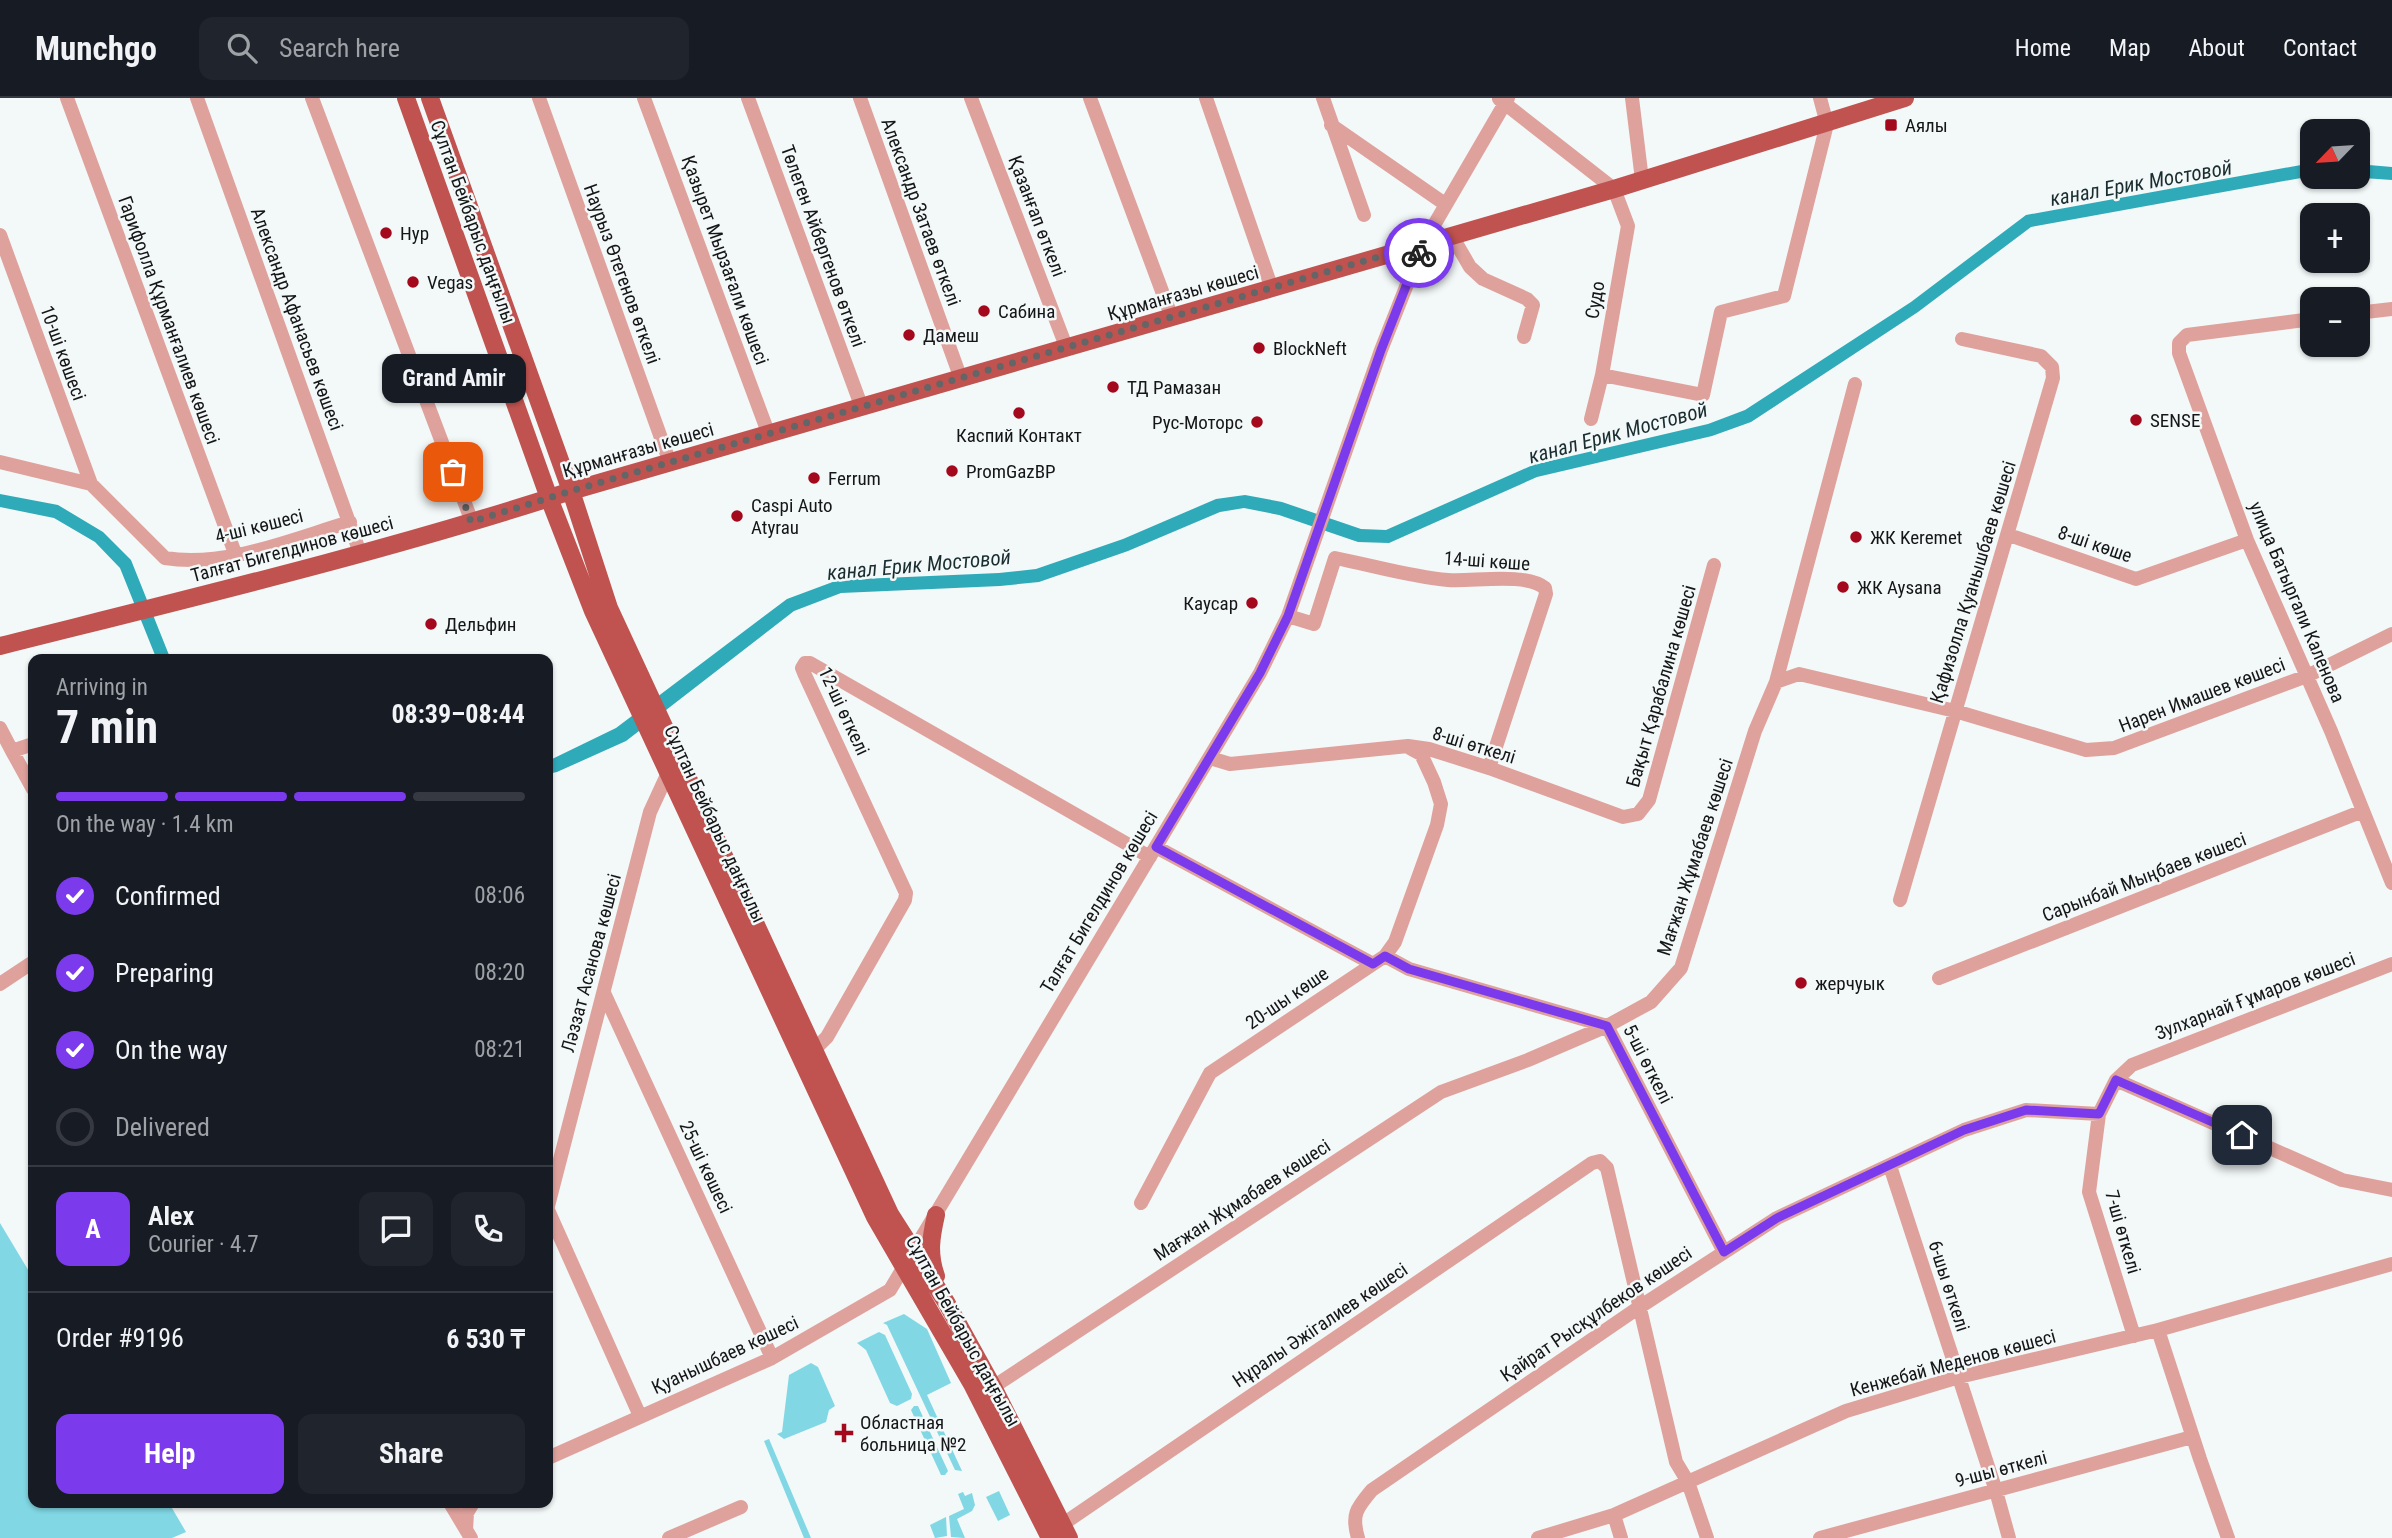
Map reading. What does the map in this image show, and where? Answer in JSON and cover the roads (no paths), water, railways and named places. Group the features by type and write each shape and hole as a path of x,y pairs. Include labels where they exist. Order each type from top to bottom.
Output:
{"main road":[{"name":"Сұлтан Бейбарыс даңғылы","path":"406,98 593,611 875,1217 946,1302 993,1387 1066,1531"},
{"name":"Сұлтан Бейбарыс даңғылы","path":"430,98 571,491 609,608 909,1260 1050,1538"},
{"name":"Құрманғазы көшесі","path":"550,498 1614,189 1905,98"},
{"path":"562,466 578,482 599,483"},
{"path":"525,506 539,494 543,479"},
{"path":"582,524 585,498 599,483"},
{"name":"Талғат Бигелдинов көшесі","path":"0,646 360,553 550,498"},
{"path":"525,506 546,510 561,526"},
{"path":"936,1215 930,1240 930,1254 946,1302"}],"street":[{"name":"Гарифолла Құрманғалиев көшесі","path":"67,98 236,556"},
{"name":"Александр Афанасьев көшесі","path":"197,98 360,553"},
{"path":"312,98 471,522"},
{"name":"Наурыз Өтегенов өткелі","path":"539,98 670,463"},
{"name":"Қазырет Мырзағали көшесі","path":"644,98 769,435"},
{"name":"Төлеген Айбергенов өткелі","path":"748,98 862,408"},
{"name":"Александр Затаев өткелі","path":"860,98 961,380"},
{"name":"Қазанғап өткелі","path":"971,98 1067,349"},
{"path":"1090,98 1172,318"},
{"path":"1206,98 1272,289"},
{"path":"1323,98 1364,215"},
{"path":"1632,98 1642,180"},
{"path":"1602,374 1703,395 1721,312 1784,296 1827,124 1820,98"},
{"path":"1423,244 1504,100 1614,189"},
{"path":"1331,125 1445,204"},
{"name":"Судо","path":"1591,419 1602,374 1628,226 1614,189"},
{"name":"10-ші көшесі","path":"0,235 91,484"},
{"path":"1451,236 1470,267 1483,279 1527,299 1533,305 1524,337"},
{"name":"Талғат Бигелдинов көшесі","path":"909,1260 1260,673 1288,616 1381,350 1423,244"},
{"path":"2370,312 2392,309"},
{"name":"улица Батыргали Каленова","path":"2300,321 2187,335 2179,343 2179,353 2247,540 2307,676 2392,883"},
{"name":"Қафизолла Қуанышбаев көшесi","path":"1900,900 2053,378 2052,367 2040,356 1962,339"},
{"name":"Мағжан Жұмабаев көшесі","path":"993,1387 1441,1092 1528,1060 1607,1026 1651,1002 1681,968 1755,731 1776,682 1855,384"},
{"path":"0,462 91,484"},
{"name":"4-ші көшесі","path":"91,484 164,558 181,561 236,556 350,522"},
{"name":"8-шi көше","path":"2008,535 2136,579 2247,540"},
{"name":"14-ші көше","path":"1288,616 1314,625 1335,558 1448,580 1524,581 1541,584 1546,594 1489,768"},
{"name":"Бақыт Қарабалина көшесі","path":"1638,814 1649,800 1714,565"},
{"name":"Нарен Имашев көшесi","path":"1776,682 1799,674 1955,711 2087,750 2114,748 2307,676 2392,634"},
{"name":"12-ші өткелі","path":"813,1051 827,1037 905,900 906,893 804,673 802,668 805,663 810,663 1153,852"},
{"path":"0,728 28,780"},
{"path":"12,751 28,746"},
{"name":"8-ші өткелі","path":"1210,758 1230,764 1408,746 1429,749 1489,768 1623,817 1638,814"},
{"name":"20-шы көше","path":"1141,1203 1210,1073 1379,960 1395,942 1437,825 1441,804 1421,754 1408,746"},
{"name":"Ләззат Асанова көшесі","path":"553,1189 650,812 668,773"},
{"name":"Сарынбай Мыңбаев көшесі","path":"1939,978 2363,811"},
{"name":"5-ші өткелі","path":"1153,852 1379,960 1607,1026 1724,1252"},
{"name":"Зулхарнай Ғұмаров көшесі","path":"2132,1065 2392,964"},
{"path":"0,984 28,965"},
{"name":"25-ші көшесі","path":"604,993 772,1357"},
{"name":"7-ші өткелі","path":"2132,1065 2116,1080 2099,1114 2089,1192 2134,1336"},
{"path":"2116,1080 2342,1180 2392,1190"},
{"name":"Қайрат Рысқұлбеков көшесі","path":"1358,1538 1353,1523 1356,1510 1372,1490 1638,1308 1777,1218 1964,1130 2026,1110 2099,1114"},
{"name":"Нұралы Әжiгалиев көшесi","path":"1066,1531 1592,1163 1600,1161 1607,1168 1638,1308"},
{"name":"6-шы өткелі","path":"1890,1166 2009,1538"},
{"path":"553,1219 640,1416"},
{"name":"Қуанышбаев көшесі","path":"553,1456 772,1357 890,1290 909,1260"},
{"name":"Кенжебай Меденов көшесі","path":"1538,1538 1614,1515 1846,1411 1959,1377 2158,1331 2392,1264"},
{"path":"1638,1308 1676,1462 1688,1482 1707,1538"},
{"path":"2158,1331 2228,1538"},
{"name":"9-шы өткелі","path":"1820,1538 2192,1437"},
{"path":"669,1538 741,1507"},
{"path":"453,1508 469,1534"},
{"path":"469,1534 467,1513 470,1508"},
{"path":"1614,1515 1621,1538"}],"place":[{"name":"Аялы","path":"1891,125"},
{"name":"Нур","path":"386,233"},
{"name":"Vegas","path":"413,282"},
{"name":"Сабина","path":"984,311"},
{"name":"Дамеш","path":"909,335"},
{"name":"BlockNeft","path":"1259,348"},
{"name":"ТД Рамазан","path":"1113,387"},
{"name":"Каспий Контакт","path":"1019,413"},
{"name":"SENSE","path":"2136,420"},
{"name":"Рус-Моторс","path":"1257,422"},
{"name":"PromGazBP","path":"952,471"},
{"name":"Grand Amir","path":"453,472"},
{"name":"Ferrum","path":"814,478"},
{"name":"Caspi Auto Atyrau","path":"737,516"},
{"name":"ЖК Keremet","path":"1856,537"},
{"name":"ЖК Aysana","path":"1843,587"},
{"name":"Каусар","path":"1252,603"},
{"name":"Дельфин","path":"431,624"},
{"name":"жерчуык","path":"1801,983"},
{"name":"Областная больница №2","path":"844,1433"}],"water label":[{"name":"канал Ерик Мостовой","path":"2141,183"},
{"name":"канал Ерик Мостовой","path":"1618,433"},
{"name":"канал Ерик Мостовой","path":"919,565"}]}
